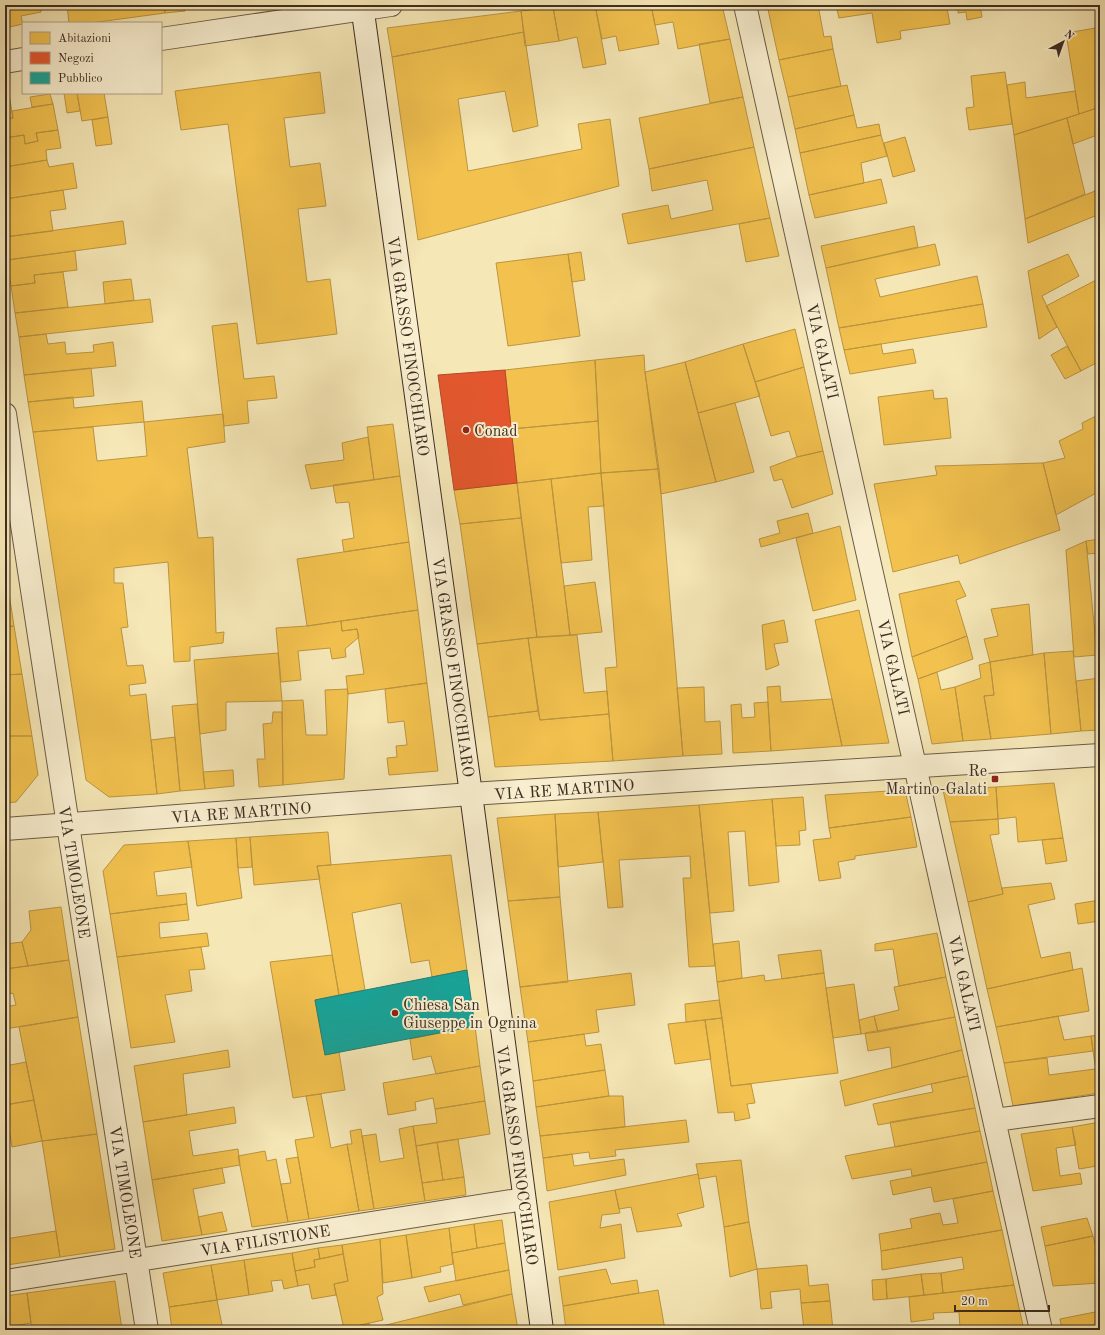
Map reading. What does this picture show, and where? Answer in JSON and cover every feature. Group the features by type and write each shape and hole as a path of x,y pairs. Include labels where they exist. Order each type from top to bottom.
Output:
{"street":[{"path":"162,39 362,7 391,5"},
{"name":"VIA GALATI","path":"745,5 1041,1330"},
{"name":"VIA GRASSO FINOCCHIARO","path":"362,7 471,794 542,1330"},
{"path":"5,62 22,59"},
{"name":"VIA TIMOLEONE","path":"5,414 148,1330"},
{"name":"VIA RE MARTINO","path":"5,829 471,794 1100,755"},
{"path":"995,1120 1100,1106"},
{"name":"VIA FILISTIONE","path":"5,1281 524,1198"}],"building: Abitazioni":[{"path":"5,5 40,5 41,12 21,16 22,24 5,28"},
{"path":"67,5 164,5 165,13 98,22 69,22"},
{"path":"164,5 184,5 185,11 165,13"},
{"path":"595,5 606,64 583,68 577,37 559,41 553,7"},
{"path":"595,5 651,5 659,44 619,51 616,36 602,39"},
{"path":"651,5 722,5 730,39 678,49 673,22 655,25"},
{"path":"767,5 818,5 824,37 831,36 833,49 779,60"},
{"path":"836,5 980,5 982,17 967,20 966,12 958,13 958,6 947,8 950,24 900,31 901,39 877,43 872,13 839,18"},
{"path":"553,7 559,41 525,46 521,11"},
{"path":"521,11 524,32 392,57 387,28"},
{"path":"1096,28 1100,53 1100,107 1079,114 1066,33"},
{"path":"524,32 538,126 513,132 505,91 458,99 468,171 582,149 578,124 610,119 619,186 418,240 392,57"},
{"path":"730,39 743,97 710,103 699,44"},
{"path":"833,49 841,86 788,97 779,60"},
{"path":"320,72 325,113 284,118 290,167 320,163 326,206 298,209 307,282 330,279 337,334 257,344 228,124 181,130 175,91"},
{"path":"1005,72 1012,124 969,130 966,108 974,107 971,76"},
{"path":"1025,82 1026,98 1075,91 1079,114 1014,135 1007,85"},
{"path":"847,85 854,115 795,129 788,97"},
{"path":"5,89 8,89 13,118 5,119"},
{"path":"50,94 53,104 32,107 30,97"},
{"path":"64,94 77,94 80,111 67,113"},
{"path":"77,94 104,94 108,117 82,121"},
{"path":"743,97 754,147 649,169 639,118"},
{"path":"53,104 58,130 36,133 38,141 25,144 24,135 5,138 5,119 13,118 12,111"},
{"path":"1100,107 1100,134 1073,144 1067,118"},
{"path":"854,115 857,128 879,124 881,135 800,153 795,129"},
{"path":"108,117 112,144 96,146 92,120"},
{"path":"1067,118 1085,194 1025,219 1014,135"},
{"path":"58,130 61,148 46,150 47,160 5,167 5,138 24,135 25,144 38,141 36,133"},
{"path":"881,135 887,156 861,163 864,183 809,195 800,153"},
{"path":"905,137 915,171 893,177 884,143"},
{"path":"754,147 770,218 628,244 622,214 668,205 671,219 713,210 707,180 652,191 649,169"},
{"path":"47,160 49,167 73,163 77,188 5,199 5,167"},
{"path":"881,179 887,203 815,218 809,195"},
{"path":"1100,189 1100,214 1028,243 1025,219"},
{"path":"63,190 66,209 50,211 53,231 5,237 5,199"},
{"path":"770,218 779,256 746,262 739,224"},
{"path":"123,221 126,244 7,260 5,237"},
{"path":"914,226 918,247 826,268 821,246"},
{"path":"935,244 940,265 875,279 880,297 977,276 983,304 839,328 826,268"},
{"path":"75,251 77,270 34,275 35,283 11,286 7,260"},
{"path":"581,252 585,280 572,282 568,254"},
{"path":"568,254 580,336 508,346 496,263"},
{"path":"1068,254 1079,276 1042,296 1057,327 1039,339 1028,271"},
{"path":"63,272 68,307 15,313 11,286 35,283 34,275"},
{"path":"1100,278 1100,361 1081,371 1046,306"},
{"path":"131,279 134,300 105,304 103,282"},
{"path":"150,299 153,322 19,337 15,313"},
{"path":"983,304 987,327 844,350 839,328"},
{"path":"237,323 244,379 274,376 277,398 247,401 249,423 224,426 212,326"},
{"path":"795,329 804,367 755,382 743,344"},
{"path":"46,334 48,344 65,342 66,354 94,352 93,345 113,342 116,366 24,375 19,337"},
{"path":"743,344 760,396 698,413 685,362"},
{"path":"881,344 883,354 913,349 916,363 850,374 844,350"},
{"path":"1067,346 1081,371 1065,379 1051,355"},
{"path":"644,355 645,372 659,469 601,473 595,360"},
{"path":"595,360 598,421 511,429 505,370"},
{"path":"685,362 716,482 661,494 645,372"},
{"path":"804,367 823,451 797,457 789,431 771,436 755,382"},
{"path":"91,368 94,396 28,402 24,375"},
{"path":"933,390 934,399 947,398 951,438 884,445 878,397"},
{"path":"73,397 74,408 142,401 144,422 33,432 28,402"},
{"path":"735,403 754,472 716,482 698,413"},
{"path":"223,414 225,442 187,448 198,538 213,537 216,633 224,632 223,643 190,647 190,661 174,662 168,562 114,568 114,583 123,583 128,627 121,628 127,666 143,665 146,683 129,685 130,696 146,694 157,794 109,797 86,780 33,432 93,427 97,461 147,456 144,422"},
{"path":"1100,414 1100,491 1056,515 1043,463 1065,458 1059,441 1083,429 1082,423"},
{"path":"598,421 601,473 517,483 511,429"},
{"path":"393,424 400,476 374,480 367,427"},
{"path":"368,437 374,480 311,489 305,465 344,460 342,443"},
{"path":"823,451 833,494 792,508 782,479 774,481 770,467 797,457"},
{"path":"1043,463 1060,530 960,564 958,555 893,572 874,484 937,475 935,466"},
{"path":"659,469 683,756 613,761 605,668 617,667 601,473"},
{"path":"601,473 604,506 588,507 592,560 561,563 551,479"},
{"path":"400,476 409,542 344,552 342,540 354,538 349,502 336,503 333,485"},
{"path":"551,479 570,635 537,637 517,483"},
{"path":"517,483 521,518 460,524 454,490"},
{"path":"808,513 813,533 761,547 759,539 780,533 777,521"},
{"path":"521,518 537,637 477,644 460,524"},
{"path":"840,526 856,600 813,611 796,538"},
{"path":"1100,539 1100,553 1088,554 1086,541"},
{"path":"1086,541 1097,655 1074,657 1066,550"},
{"path":"409,542 418,610 307,626 297,559"},
{"path":"5,568 14,626 5,627"},
{"path":"959,581 966,596 956,600 967,636 912,657 899,594"},
{"path":"595,582 602,632 570,635 564,586"},
{"path":"1029,604 1033,655 990,662 984,639 998,636 991,609"},
{"path":"418,610 427,683 348,694 346,676 364,674 357,629 342,631 341,621"},
{"path":"859,610 889,743 842,746 815,620"},
{"path":"784,620 788,642 774,644 779,665 766,670 762,625"},
{"path":"341,621 342,631 357,629 359,637 345,649 346,657 332,659 330,648 298,651 301,680 281,682 276,628 307,626"},
{"path":"14,626 22,674 5,675 5,627"},
{"path":"577,635 584,693 607,691 609,714 540,720 528,638"},
{"path":"967,636 973,659 918,679 912,657"},
{"path":"528,638 538,711 488,717 477,644"},
{"path":"1073,651 1081,731 1051,734 1044,653"},
{"path":"278,653 282,701 226,702 226,730 200,734 194,660"},
{"path":"1044,653 1051,734 991,739 984,696 994,695 990,662"},
{"path":"990,662 994,695 984,696 991,739 963,741 955,687 981,678 979,665"},
{"path":"937,672 941,690 955,687 963,741 932,744 918,679"},
{"path":"22,674 32,736 5,736 5,675"},
{"path":"1100,678 1100,730 1081,731 1076,681"},
{"path":"427,683 438,771 389,775 387,758 397,757 396,746 407,745 404,721 388,723 385,689"},
{"path":"780,686 781,702 832,699 842,746 771,751 767,687"},
{"path":"704,687 705,722 720,721 722,754 683,756 677,688"},
{"path":"347,689 344,779 283,785 282,701 303,700 306,735 327,735 325,690"},
{"path":"768,702 771,751 733,753 731,705 741,704 742,718 755,717 754,703"},
{"path":"197,704 205,789 180,791 172,706"},
{"path":"538,711 540,720 609,714 613,761 495,767 488,717"},
{"path":"273,712 282,712 283,785 259,787 257,759 265,759 263,724 272,723"},
{"path":"5,736 32,736 38,775 16,802 5,803"},
{"path":"175,737 180,791 157,794 151,740"},
{"path":"233,770 234,786 205,789 203,772"},
{"path":"1054,783 1063,838 1018,842 1016,817 998,819 996,787"},
{"path":"996,787 998,819 950,822 943,790"},
{"path":"905,790 911,817 829,828 825,795"},
{"path":"803,797 806,830 799,831 800,845 776,846 772,799"},
{"path":"772,799 779,882 749,886 745,831 728,832 734,911 710,913 699,805"},
{"path":"699,805 715,966 689,967 683,878 691,878 690,856 619,860 623,907 608,908 598,812"},
{"path":"598,812 603,862 558,867 555,814"},
{"path":"555,814 560,897 508,901 497,818"},
{"path":"911,817 917,847 855,856 855,859 838,862 841,878 819,881 813,840 831,838 829,828"},
{"path":"998,819 999,834 990,835 1003,894 968,902 950,822"},
{"path":"328,832 331,865 317,866 320,879 254,885 250,837"},
{"path":"250,837 252,867 238,868 236,838"},
{"path":"236,838 242,898 197,906 188,841"},
{"path":"1063,838 1067,861 1046,864 1042,840"},
{"path":"188,841 192,867 154,872 157,896 186,893 187,904 110,914 103,871 124,845"},
{"path":"451,855 467,970 432,977 429,960 411,963 401,903 352,913 365,990 339,995 317,866"},
{"path":"1051,883 1055,899 1028,905 1041,958 1070,952 1073,970 987,989 968,902 1003,894 1002,888"},
{"path":"560,897 568,982 520,987 508,901"},
{"path":"1100,900 1100,921 1078,924 1075,904"},
{"path":"187,904 189,920 159,923 160,938 207,933 209,946 117,957 110,914"},
{"path":"61,907 69,960 28,966 22,942 31,930 29,911"},
{"path":"937,933 946,977 899,986 893,949 875,951 875,944"},
{"path":"739,941 742,978 717,982 713,944"},
{"path":"22,942 28,966 5,969 5,944"},
{"path":"201,947 205,969 189,970 192,991 165,995 175,1042 131,1048 117,957"},
{"path":"821,950 824,973 782,979 778,955"},
{"path":"332,955 339,995 315,1000 325,1055 339,1052 345,1090 293,1098 270,962"},
{"path":"69,960 78,1017 5,1029 5,1007 16,1005 13,993 5,995 5,969"},
{"path":"1082,968 1089,1011 996,1027 987,989"},
{"path":"631,973 635,1005 596,1010 599,1032 528,1042 520,987"},
{"path":"824,973 838,1073 731,1086 717,982 764,975 765,981"},
{"path":"946,977 955,1017 878,1032 874,1016 899,1010 894,987"},
{"path":"854,984 861,1034 833,1038 826,988"},
{"path":"719,1000 722,1018 686,1022 685,1004"},
{"path":"874,1016 878,1032 861,1034 859,1020"},
{"path":"1058,1016 1064,1040 1091,1036 1093,1051 1004,1063 996,1027"},
{"path":"78,1017 97,1134 42,1141 19,1027"},
{"path":"955,1017 962,1050 892,1068 890,1047 868,1051 865,1033"},
{"path":"722,1018 731,1086 751,1084 755,1103 747,1104 750,1118 735,1121 734,1112 718,1113 705,1020"},
{"path":"705,1020 711,1059 675,1064 668,1024"},
{"path":"475,1026 480,1066 436,1074 431,1056 413,1060 410,1039"},
{"path":"584,1034 586,1046 601,1044 605,1070 533,1081 528,1042"},
{"path":"1100,1035 1100,1093 1099,1093 1091,1036"},
{"path":"228,1050 230,1067 183,1074 187,1115 143,1122 134,1066"},
{"path":"962,1050 968,1076 845,1106 840,1081"},
{"path":"1047,1058 1049,1075 1095,1069 1099,1093 1013,1106 1004,1063"},
{"path":"26,1062 34,1100 5,1105 5,1066"},
{"path":"480,1066 485,1101 435,1109 433,1098 415,1102 416,1110 388,1115 383,1083"},
{"path":"605,1070 609,1096 536,1107 533,1081"},
{"path":"968,1076 975,1108 878,1125 873,1104 933,1092 931,1084"},
{"path":"321,1094 331,1148 347,1144 359,1211 309,1219 295,1140 314,1137 306,1096"},
{"path":"609,1096 623,1096 625,1127 540,1136 536,1107"},
{"path":"34,1100 42,1141 12,1147 5,1105"},
{"path":"485,1101 490,1134 416,1146 413,1126 437,1123 435,1109"},
{"path":"234,1107 236,1123 189,1131 193,1156 238,1149 240,1165 152,1180 143,1122"},
{"path":"975,1108 980,1131 895,1147 890,1122"},
{"path":"686,1120 689,1142 615,1150 616,1156 590,1159 589,1152 543,1158 540,1136"},
{"path":"1100,1122 1099,1183 1097,1166 1079,1169 1072,1127"},
{"path":"413,1126 425,1201 374,1209 362,1136 376,1134 380,1162 404,1158 399,1129"},
{"path":"1072,1127 1076,1145 1056,1148 1060,1176 1080,1173 1082,1184 1033,1191 1021,1134"},
{"path":"361,1129 374,1209 359,1211 347,1144 352,1144 350,1131"},
{"path":"980,1131 987,1162 912,1176 911,1169 852,1179 845,1156"},
{"path":"97,1134 115,1249 60,1257 42,1141"},
{"path":"458,1139 464,1177 443,1180 437,1142"},
{"path":"437,1142 443,1180 422,1183 416,1146"},
{"path":"265,1151 267,1161 276,1159 288,1222 252,1227 238,1156"},
{"path":"572,1154 574,1166 624,1159 626,1175 547,1191 543,1158"},
{"path":"298,1157 309,1219 288,1222 281,1184 291,1183 286,1159"},
{"path":"741,1160 749,1222 724,1227 716,1176 699,1179 696,1164"},
{"path":"987,1162 993,1191 934,1202 931,1187 893,1195 890,1181"},
{"path":"222,1168 225,1183 193,1189 202,1235 162,1241 152,1180"},
{"path":"698,1174 704,1207 677,1214 682,1226 637,1232 631,1207 619,1209 615,1190"},
{"path":"464,1177 466,1195 425,1201 422,1183"},
{"path":"615,1190 620,1213 602,1215 600,1228 621,1224 625,1258 558,1270 549,1202"},
{"path":"993,1191 1002,1230 881,1251 879,1234 912,1228 910,1219 940,1213 943,1225 958,1223 953,1199"},
{"path":"222,1212 227,1231 202,1235 198,1217"},
{"path":"1087,1218 1093,1236 1045,1246 1041,1227"},
{"path":"502,1220 505,1243 477,1248 474,1224"},
{"path":"749,1222 757,1269 730,1277 724,1227"},
{"path":"474,1224 477,1248 452,1253 449,1228"},
{"path":"449,1228 453,1264 440,1267 441,1272 412,1278 406,1235"},
{"path":"1002,1230 1014,1285 943,1293 941,1273 964,1269 962,1257 882,1270 881,1251"},
{"path":"56,1231 60,1257 7,1265 5,1239"},
{"path":"406,1235 412,1278 383,1283 380,1239"},
{"path":"1093,1236 1100,1261 1100,1283 1053,1286 1045,1246"},
{"path":"380,1239 383,1294 377,1297 383,1320 344,1329 334,1284 348,1281 342,1245"},
{"path":"505,1243 509,1270 456,1281 452,1253"},
{"path":"342,1245 343,1254 320,1259 318,1248"},
{"path":"318,1248 320,1259 314,1260 315,1267 295,1271 292,1253"},
{"path":"292,1253 298,1286 284,1289 282,1280 271,1281 273,1291 249,1295 244,1260"},
{"path":"343,1254 348,1281 334,1284 336,1295 312,1299 309,1284 298,1286 295,1271 315,1267 314,1260"},
{"path":"244,1260 249,1295 217,1300 211,1265"},
{"path":"211,1265 217,1300 169,1307 163,1273"},
{"path":"807,1265 809,1286 828,1284 830,1301 801,1303 800,1289 770,1292 772,1308 761,1309 757,1269"},
{"path":"606,1269 611,1284 637,1280 639,1293 563,1306 559,1277"},
{"path":"509,1270 512,1294 463,1305 460,1294 429,1302 424,1287"},
{"path":"941,1273 943,1293 924,1295 921,1274"},
{"path":"921,1274 924,1295 887,1299 886,1279"},
{"path":"886,1279 887,1299 873,1300 872,1280"},
{"path":"115,1281 122,1330 32,1330 27,1293"},
{"path":"1014,1285 1024,1330 940,1330 960,1328 959,1312 933,1313 934,1319 911,1322 909,1297"},
{"path":"658,1290 665,1330 566,1330 563,1306"},
{"path":"27,1293 31,1323 5,1327 5,1296"},
{"path":"512,1294 518,1330 341,1330 369,1323 370,1329"},
{"path":"217,1300 223,1330 172,1330 169,1307"},
{"path":"830,1301 833,1330 804,1330 801,1303"},
{"path":"1100,1311 1100,1330 1062,1330 1060,1319"}],"building: Negozi":[{"path":"505,370 517,483 454,490 438,375"}],"building: Pubblico":[{"name":"Chiesa San Giuseppe in Ognina","path":"467,970 475,1026 325,1055 315,1000"}],"place":[{"name":"Conad","path":"466,430"},
{"name":"Re Martino-Galati","path":"995,779"},
{"name":"Chiesa San Giuseppe in Ognina","path":"395,1013"}]}
